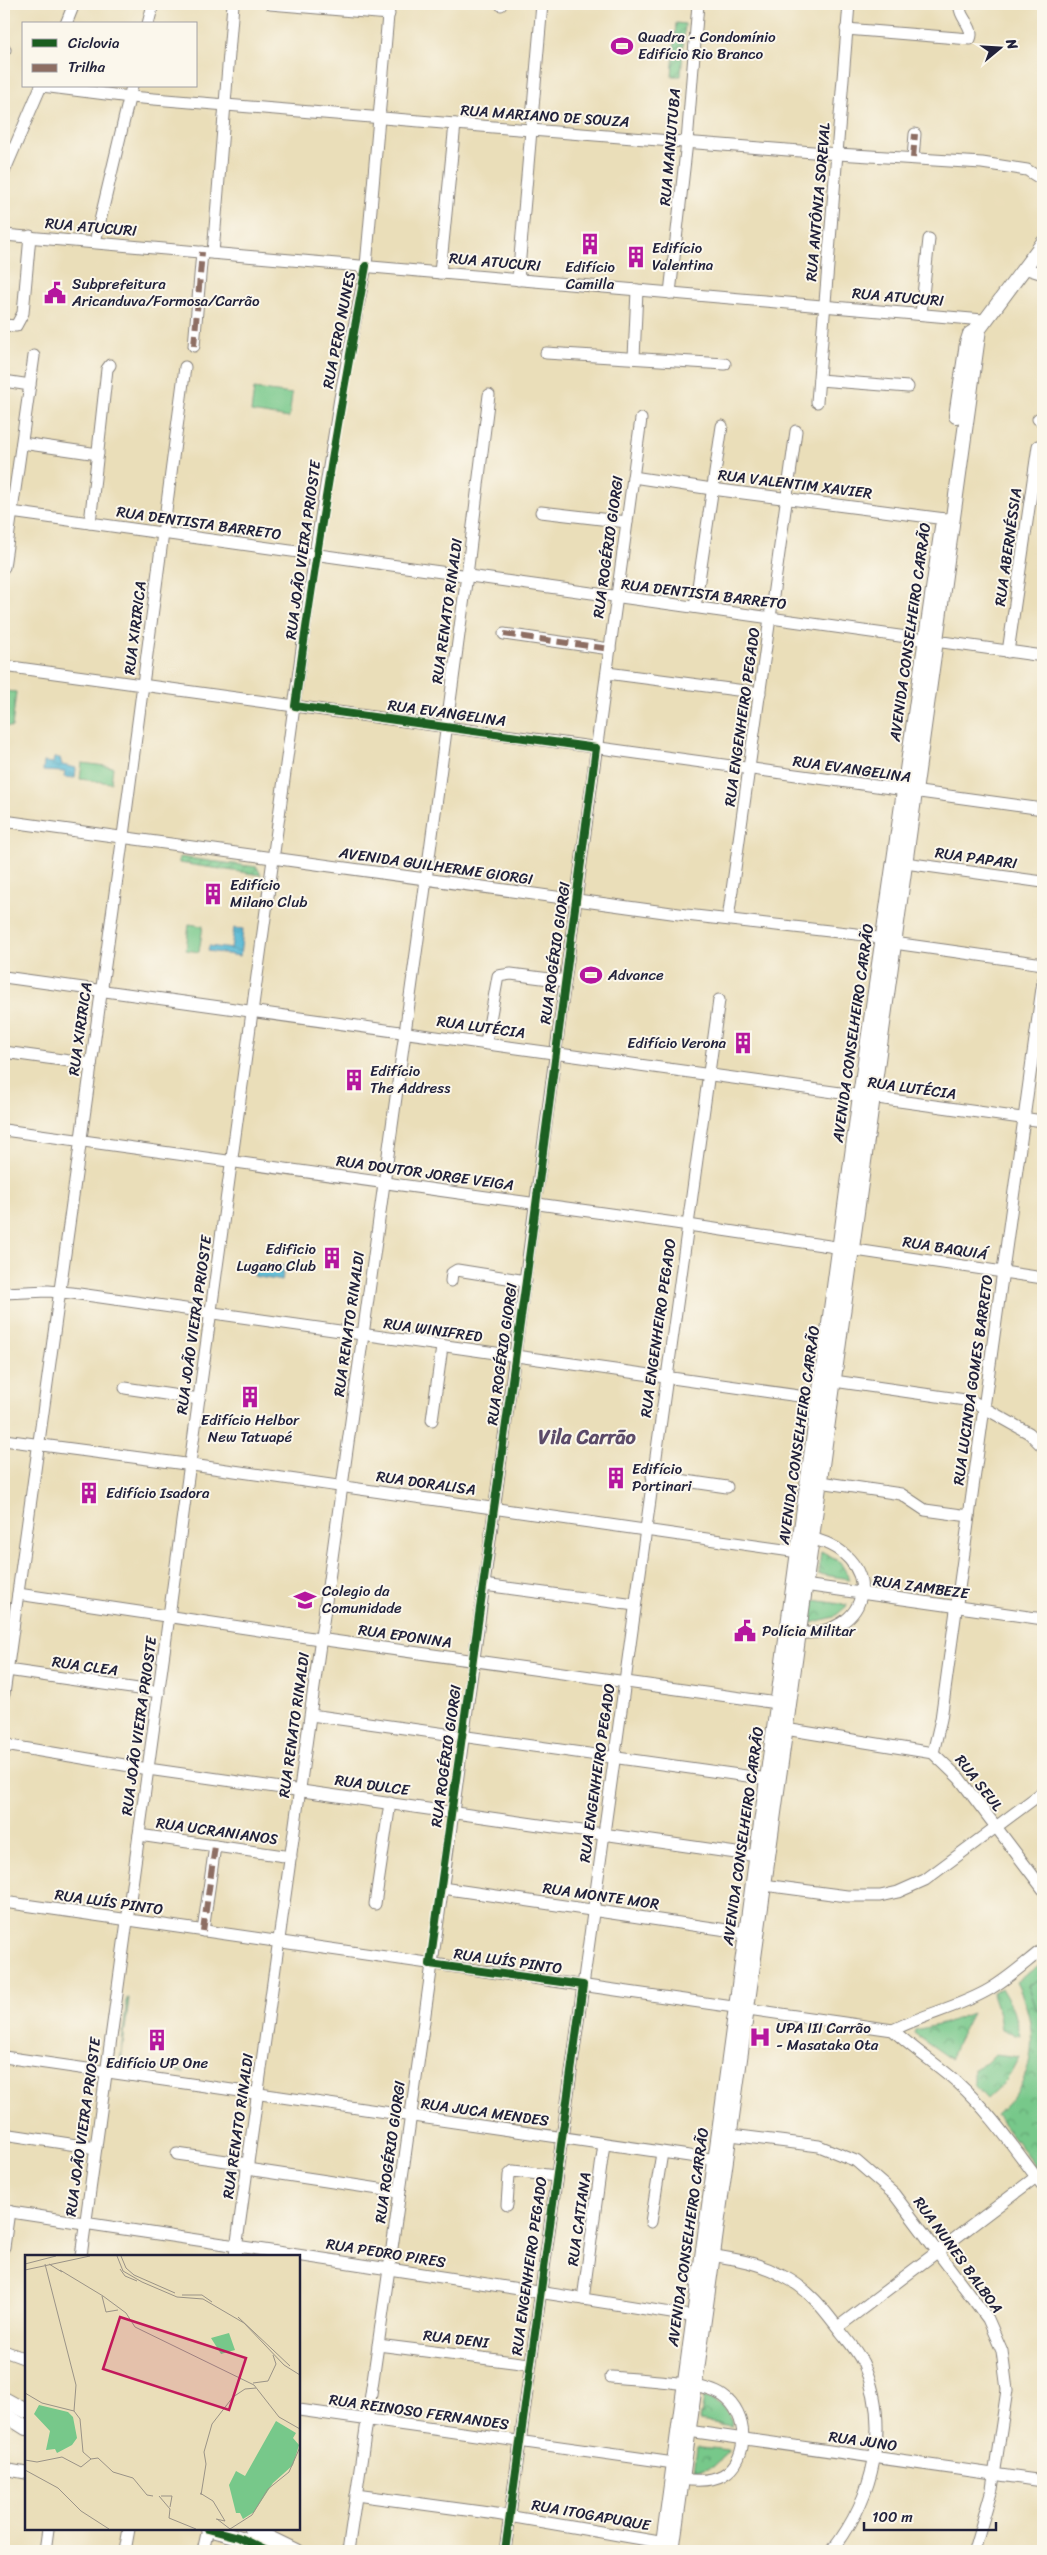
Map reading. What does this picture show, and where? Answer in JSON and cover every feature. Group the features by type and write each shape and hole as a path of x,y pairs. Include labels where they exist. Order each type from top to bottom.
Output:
{"main road":[{"name":"AVENIDA CONSELHEIRO CARRÃO","path":"807,1537 866,1097 948,519 967,343 970,334 981,324 1043,243"},
{"name":"AVENIDA CONSELHEIRO CARRÃO","path":"888,941 905,863 909,792"},
{"name":"AVENIDA CONSELHEIRO CARRÃO","path":"668,2547 804,1553 820,1482 826,1400 834,1381 847,1248"},
{"path":"4,2399 25,2410"},
{"path":"4,2414 25,2427"},
{"path":"212,2530 269,2542 296,2551"},
{"path":"251,2530 269,2542"}],"street":[{"path":"67,22 74,4"},
{"path":"148,22 153,4"},
{"path":"194,346 208,252 225,105 233,4"},
{"path":"270,4 389,9"},
{"path":"518,280 542,4"},
{"name":"RUA MANIUTUBA","path":"670,293 687,142 698,4"},
{"name":"RUA ANTÔNIA SOREVAL","path":"817,402 849,4"},
{"path":"846,29 970,38 971,31 960,12 960,8 964,4"},
{"name":"RUA PERO NUNES","path":"340,398 366,266 381,117 389,9"},
{"path":"4,172 40,88"},
{"name":"RUA MARIANO DE SOUZA","path":"71,88 131,92 225,105 838,154 913,158 1017,168 1027,170 1043,180"},
{"path":"95,242 131,92"},
{"path":"440,273 455,124"},
{"path":"913,158 915,134"},
{"name":"RUA ATUCURI","path":"4,235 921,314 981,324"},
{"path":"4,325 16,326 23,313 30,236"},
{"path":"921,314 929,238"},
{"path":"1024,268 1043,274"},
{"path":"634,358 637,290"},
{"path":"546,353 725,364"},
{"path":"4,567 7,512 22,443 34,356"},
{"path":"90,523 110,365"},
{"name":"RUA XIRIRICA","path":"4,1694 123,838 185,367"},
{"path":"819,380 908,387"},
{"path":"4,381 30,385"},
{"name":"RUA RENATO RINALDI","path":"236,2251 426,879 489,395"},
{"name":"RUA JOÃO VIEIRA PRIOSTE","path":"81,2255 315,554 340,398"},
{"name":"RUA ROGÉRIO GIORGI","path":"348,2551 390,2268 430,1964 526,1281 641,419"},
{"path":"695,607 722,426"},
{"name":"RUA ENGENHEIRO PEGADO","path":"728,919 796,431"},
{"path":"22,443 98,454"},
{"name":"RUA ABERNÉSSIA","path":"1008,652 1038,446"},
{"name":"RUA VALENTIM XAVIER","path":"633,477 948,519"},
{"name":"RUA DENTISTA BARRETO","path":"7,512 1043,656"},
{"path":"541,512 627,522"},
{"path":"504,634 610,649"},
{"name":"RUA EVANGELINA","path":"4,666 1043,809"},
{"path":"606,673 760,693"},
{"name":"AVENIDA GUILHERME GIORGI","path":"4,821 577,900 865,935 888,941 1043,964"},
{"name":"RUA PAPARI","path":"905,863 1043,882"},
{"path":"486,1042 498,976 511,974 565,981"},
{"name":"RUA LUTÉCIA","path":"4,977 486,1042 1043,1121"},
{"name":"RUA LUCINDA GOMES BARRETO","path":"933,1752 941,1719 1043,981"},
{"name":"RUA ENGENHEIRO PEGADO","path":"505,2551 518,2441 562,2138 718,1000"},
{"path":"4,1052 91,1064"},
{"name":"RUA DOUTOR JORGE VEIGA","path":"4,1130 847,1248"},
{"name":"RUA BAQUIÁ","path":"847,1248 1043,1278"},
{"path":"451,1281 452,1273 457,1270 526,1281"},
{"path":"1031,1277 1043,1287"},
{"name":"RUA WINIFRED","path":"4,1293 60,1292 826,1400"},
{"path":"432,1420 442,1347"},
{"path":"834,1381 958,1398 984,1407 1029,1433 1043,1447"},
{"path":"125,1388 199,1399"},
{"name":"RUA DORALISA","path":"4,1440 190,1464 804,1553"},
{"path":"652,1476 727,1487"},
{"path":"820,1482 901,1494 925,1510 969,1516"},
{"path":"793,1633 820,1631 839,1625 857,1608 860,1594 859,1575 852,1561 836,1548 807,1537"},
{"path":"484,1585 635,1605"},
{"name":"RUA ZAMBEZE","path":"800,1585 1043,1619"},
{"name":"RUA EPONINA","path":"18,1594 473,1661 783,1704"},
{"name":"RUA CLEA","path":"7,1670 159,1692"},
{"path":"311,1715 773,1780"},
{"name":"RUA SEUL","path":"780,1728 933,1752 959,1778 1043,1889"},
{"name":"RUA DULCE","path":"4,1742 11,1746 148,1768 762,1857"},
{"path":"758,1885 848,1896 880,1896 898,1892 925,1880 1043,1792"},
{"path":"375,1904 390,1803"},
{"name":"RUA UCRANIANOS","path":"139,1835 291,1856"},
{"path":"203,1931 215,1846"},
{"name":"RUA MONTE MOR","path":"442,1888 751,1934"},
{"name":"RUA LUÍS PINTO","path":"4,1902 893,2030"},
{"path":"838,2327 937,2252 1040,2182 984,2110 958,2083 910,2046 893,2030 916,2018 946,2009 990,1989 1043,1949"},
{"name":"RUA JUCA MENDES","path":"4,2057 720,2161"},
{"path":"4,2134 96,2148"},
{"name":"RUA NUNES BALBOA","path":"724,2134 819,2146 836,2151 856,2161 894,2194 988,2319 1002,2351 1007,2390 995,2475 986,2516 974,2551"},
{"name":"RUA CATIANA","path":"584,2300 604,2144"},
{"path":"651,2222 662,2153"},
{"path":"177,2154 400,2192"},
{"path":"508,2206 509,2176 513,2171 556,2176"},
{"path":"4,2247 6,2211"},
{"name":"RUA PEDRO PIRES","path":"6,2211 86,2222 236,2251 272,2255"},
{"path":"707,2254 732,2257 751,2262 782,2275 808,2292 838,2327 862,2361 872,2389 877,2428 874,2458 864,2498 855,2517 832,2551"},
{"name":"RUA PEDRO PIRES","path":"300,2258 390,2268 698,2317"},
{"name":"RUA DENI","path":"378,2345 529,2364"},
{"path":"4,2351 25,2359"},
{"path":"611,2376 689,2386 717,2392 729,2401 737,2413 744,2439"},
{"name":"RUA REINOSO FERNANDES","path":"300,2410 518,2441 680,2469 704,2480 724,2474 736,2461 744,2439"},
{"name":"RUA JUNO","path":"683,2430 1043,2482"},
{"path":"4,2469 25,2473"},
{"name":"RUA ITOGAPUQUE","path":"356,2494 509,2516 668,2547"},
{"path":"45,2551 48,2530"},
{"path":"125,2551 129,2530"},
{"path":"203,2551 208,2530"}],"green space":[{"path":"676,23 685,24 681,76 672,76"},
{"path":"254,389 292,394 289,418 251,412"},
{"path":"4,691 16,692 12,727 4,726"},
{"path":"82,763 113,767 111,783 80,779"},
{"path":"179,857 257,867 261,875 179,863"},
{"path":"189,924 203,926 199,952 186,950"},
{"path":"821,1552 840,1562 850,1579 818,1574"},
{"path":"814,1600 848,1605 834,1617 811,1623"},
{"path":"1043,1962 1043,2176 996,2115 1010,2101 1020,2086 1031,2053 1029,2018 1016,1982"},
{"path":"1043,1979 1043,2008 1037,2010 1028,1985"},
{"path":"1001,1988 1012,2007 1020,2035 1001,2030 999,2014 992,1994"},
{"path":"127,1998 129,1998 121,2061 184,2071 184,2073 120,2063"},
{"path":"972,2013 957,2042 951,2059 914,2033 915,2030 942,2024"},
{"path":"995,2054 1019,2057 1006,2081 987,2099 974,2085 974,2069 986,2063"},
{"path":"704,2397 722,2407 733,2426 700,2421"},
{"path":"697,2447 730,2451 713,2467 694,2471"}],"water":[{"path":"54,758 60,758 62,765 76,768 75,778 64,777 65,772 43,771 44,762 53,763"},
{"path":"234,928 243,929 240,956 208,951 209,946 231,949"},
{"path":"255,1262 284,1266 282,1281 253,1276"}],"marked path":[{"path":"913,158 915,134"},
{"path":"194,346 202,252"},
{"path":"504,634 610,649"},
{"path":"203,1931 215,1846"}],"cycle path":[{"path":"366,266 328,485 295,706 596,748 526,1281 430,1964 583,1985 505,2551"},
{"path":"212,2530 238,2537 267,2551"}],"place":[{"name":"Quadra - Condomínio Edifício Rio Branco","path":"622,46"},
{"name":"Edifício Camilla","path":"590,244"},
{"name":"Edifício Valentina","path":"636,257"},
{"name":"Subprefeitura Aricanduva/Formosa/Carrão","path":"55,293"},
{"name":"Edifício Milano Club","path":"213,894"},
{"name":"Advance","path":"591,975"},
{"name":"Edifício Verona","path":"743,1043"},
{"name":"Edifício The Address","path":"354,1080"},
{"name":"Edificio Lugano Club","path":"332,1258"},
{"name":"Edifício Helbor New Tatuapé","path":"250,1397"},
{"name":"Edifício Portinari","path":"616,1478"},
{"name":"Edifício Isadora","path":"89,1493"},
{"name":"Colegio da Comunidade","path":"305,1600"},
{"name":"Polícia Militar","path":"745,1631"},
{"name":"UPA III Carrão - Masataka Ota","path":"760,2037"},
{"name":"Edifício UP One","path":"157,2040"}],"district":[{"name":"Vila Carrão","path":"587,1437"}]}
